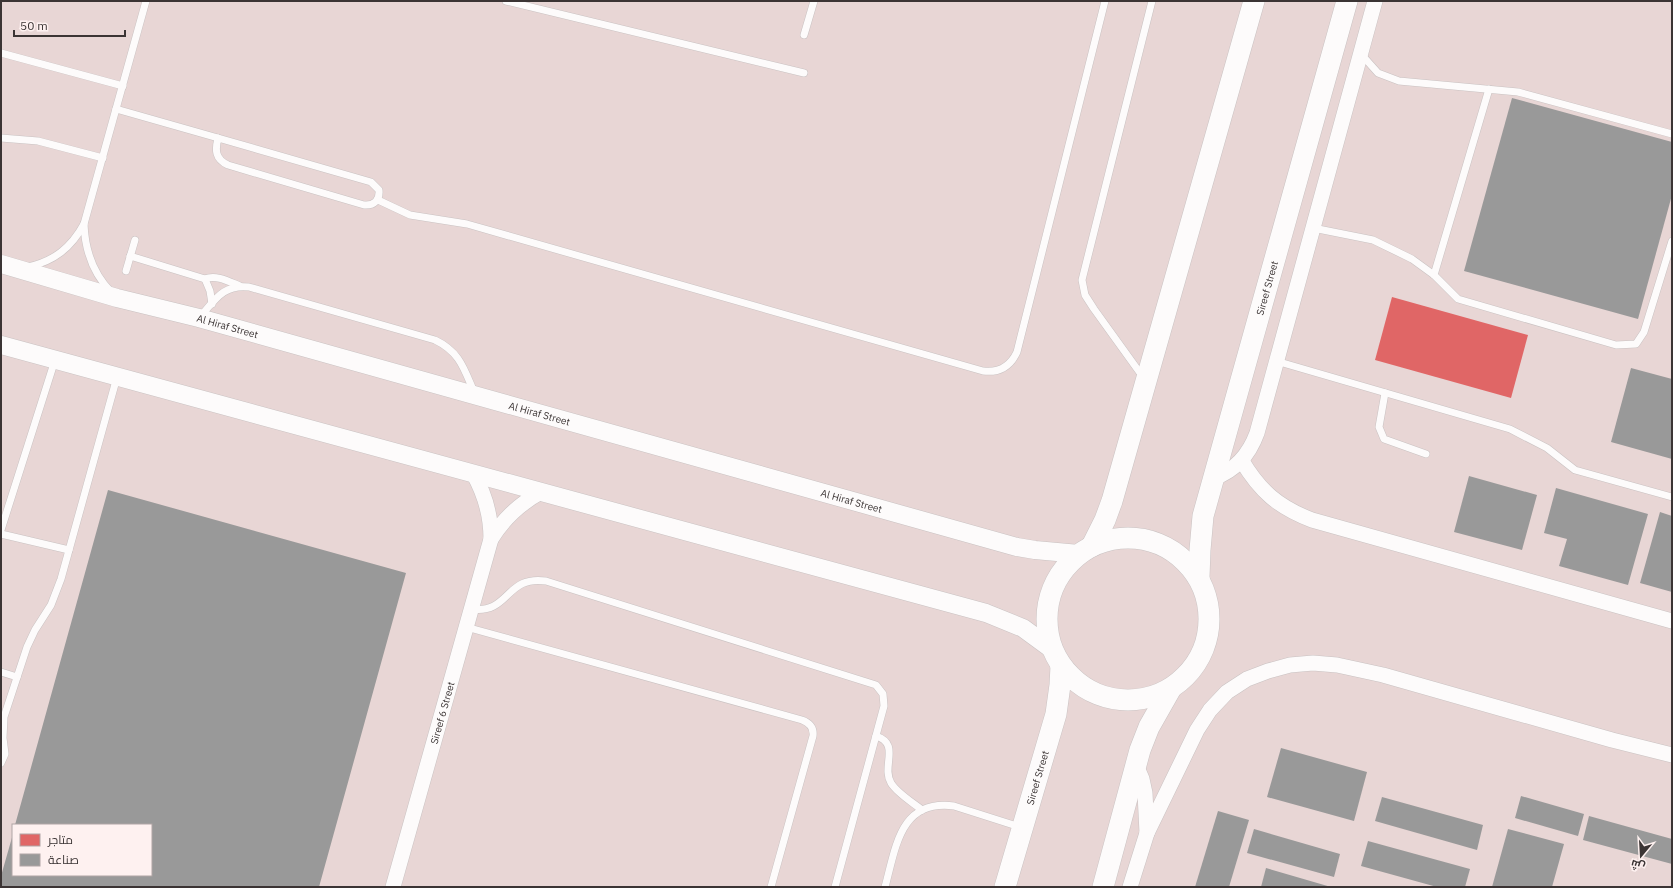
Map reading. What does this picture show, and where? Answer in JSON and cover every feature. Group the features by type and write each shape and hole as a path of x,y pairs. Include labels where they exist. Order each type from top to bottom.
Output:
{"main road":[{"path":"1085,550 1105,520 1112,501 1254,1"},
{"name":"Sireef Street","path":"1199,577 1200,550 1204,516 1347,1"},
{"path":"1085,550 1115,538 1140,538 1163,545 1183,558 1199,577 1209,602 1210,628 1203,654 1188,675 1170,690 1149,727 1136,765 1103,887"},
{"name":"Sireef Street","path":"1005,887 1056,714 1060,685 1057,658 1047,624 1050,597 1061,573 1085,550"},
{"path":"1057,658 1080,684 1100,695 1122,700 1145,698 1170,690"}],"street":[{"path":"1214,478 1225,474 1242,461 1255,438 1375,1"},
{"name":"Al Hiraf Street","path":"8,266 118,298 199,318 1017,548 1035,550 1085,550"},
{"path":"1,345 986,613 1023,628 1057,658"},
{"path":"1242,461 1251,476 1271,498 1292,513 1312,520 1672,621"},
{"name":"Sireef 6 Street","path":"393,887 491,539 490,516 487,505 479,484 473,474"},
{"name":"Sireef 6 Street","path":"491,539 507,516 518,507 542,492"},
{"path":"1130,887 1147,833 1190,742 1210,710 1227,692 1247,679 1268,670 1290,665 1314,663 1337,665 1383,675 1612,740 1672,755"},
{"path":"1136,765 1142,779 1145,793 1147,833"}],"lane":[{"path":"8,266 40,264 61,253 70,245 84,224 146,1"},
{"path":"506,1 804,73"},
{"path":"804,35 814,1"},
{"path":"378,200 410,215 467,224 983,371 997,371 1010,364 1016,352 1104,1"},
{"path":"1146,381 1085,295 1082,280 1152,1"},
{"path":"1,53 123,86"},
{"path":"1361,54 1378,73 1400,81 1518,92 1672,134"},
{"path":"1434,275 1489,90"},
{"path":"116,109 371,182 379,190 378,200"},
{"path":"1,138 38,141 103,158"},
{"path":"218,138 216,146 217,156 228,165 364,205 369,206 378,200"},
{"path":"84,224 87,248 93,265 101,280 118,298"},
{"path":"1313,228 1373,240 1412,259 1434,275 1458,299 1616,344 1636,344 1644,332 1672,241"},
{"path":"126,272 135,240"},
{"path":"130,256 205,279 216,277 240,286 249,287 435,340 444,344 457,356 476,396"},
{"path":"205,279 210,291 212,304"},
{"path":"199,318 224,291 240,286"},
{"path":"1,530 55,360"},
{"path":"1276,361 1510,430 1547,448 1575,470 1672,497"},
{"path":"1,763 5,754 2,738 4,717 27,647 57,592 117,376"},
{"path":"1385,393 1379,427 1384,439 1426,454"},
{"path":"1,534 69,550"},
{"path":"472,609 487,609 494,607 516,586 530,580 546,581 871,683 881,689 884,700 876,736 835,887"},
{"path":"466,627 802,720 810,724 813,736 771,887"},
{"path":"1,672 17,677"},
{"path":"876,736 884,740 889,749 888,774 891,784 922,810"},
{"path":"885,887 900,834 905,824 922,810 932,806 954,806 1022,828"}],"shaded area":[{"path":"1,1 1672,1 1672,887 1,887"}],"building: متاجر":[{"path":"1392,297 1528,335 1511,398 1375,360"}],"building: صناعة":[{"path":"1512,98 1672,142 1672,195 1638,319 1464,271"},
{"path":"1631,368 1672,379 1672,459 1611,442"},
{"path":"1469,476 1537,495 1522,550 1454,532"},
{"path":"1556,488 1648,514 1628,585 1559,566 1567,539 1544,533"},
{"path":"108,490 406,573 319,887 1,887 1,876 12,838 12,876 152,876 152,824 15,824"},
{"path":"1660,512 1672,516 1672,592 1640,583"},
{"path":"1281,748 1367,772 1354,821 1267,797"},
{"path":"1521,796 1584,814 1578,836 1515,818"},
{"path":"1382,797 1483,825 1477,850 1375,821"},
{"path":"1218,811 1249,820 1229,887 1195,887"},
{"path":"1589,816 1672,839 1672,864 1583,840"},
{"path":"1254,829 1340,854 1334,877 1247,853"},
{"path":"1508,829 1564,844 1552,887 1492,887"},
{"path":"1368,841 1470,869 1465,887 1437,887 1361,866"},
{"path":"1266,868 1331,887 1261,887"}]}
